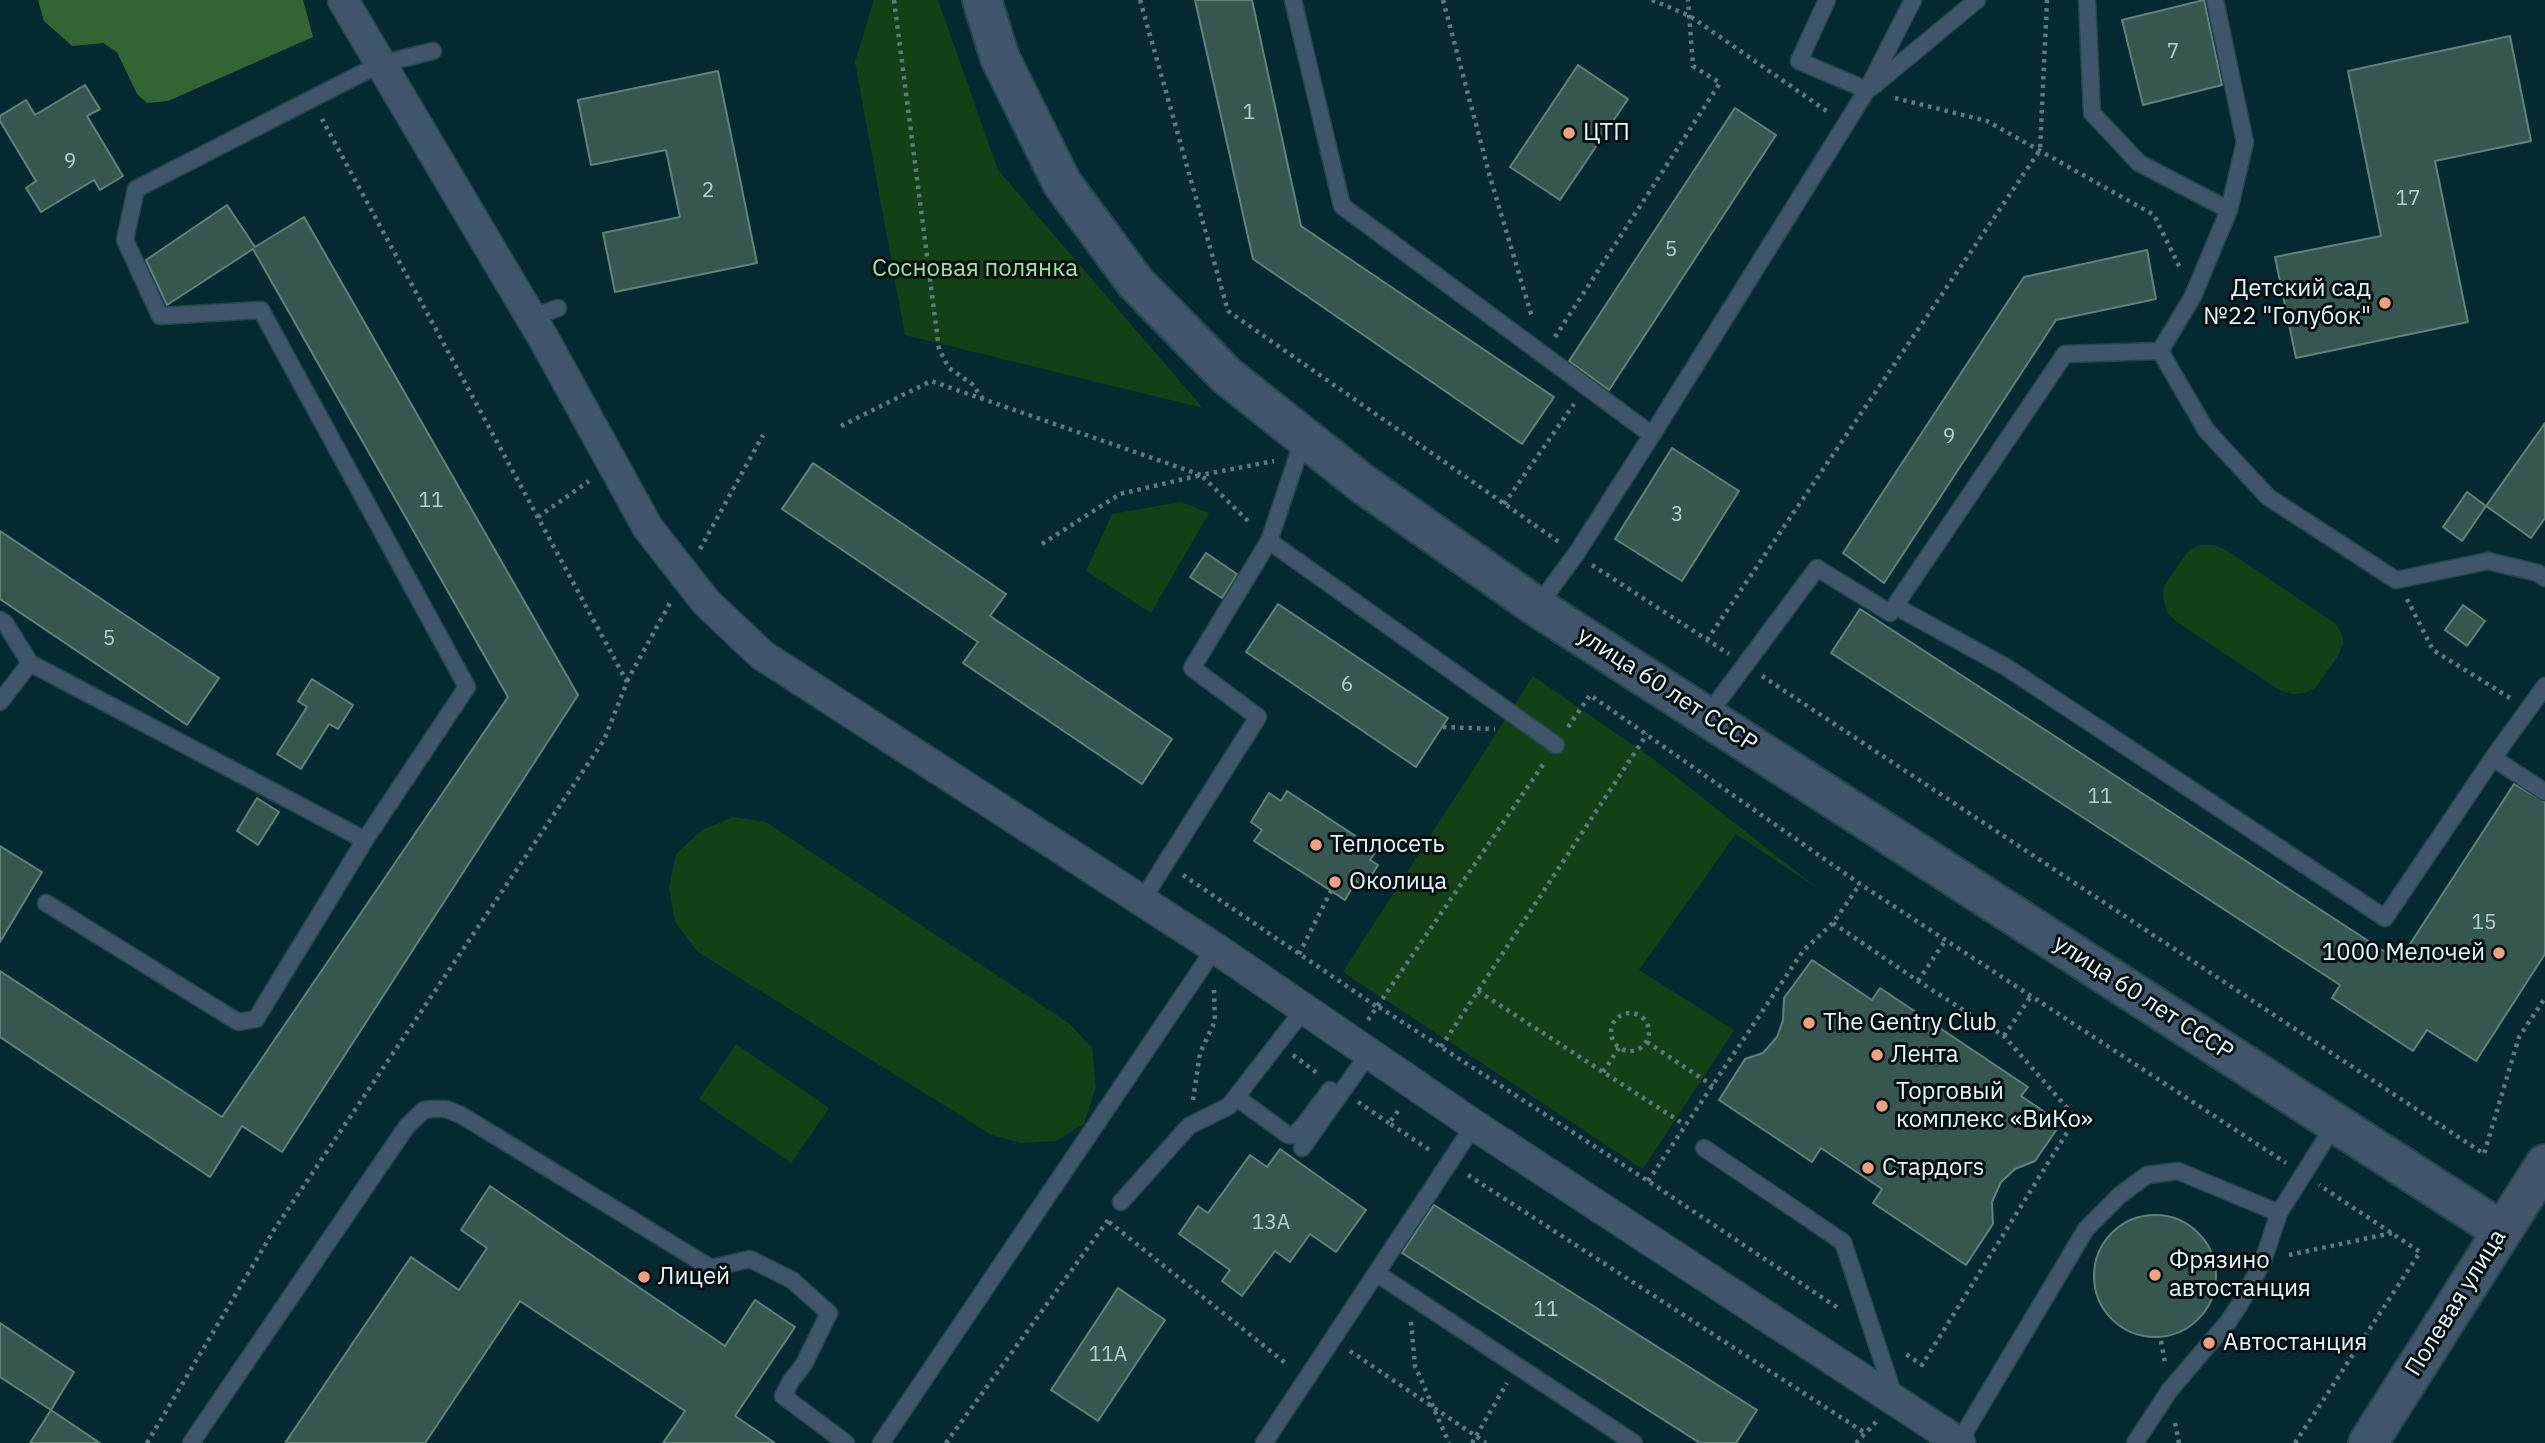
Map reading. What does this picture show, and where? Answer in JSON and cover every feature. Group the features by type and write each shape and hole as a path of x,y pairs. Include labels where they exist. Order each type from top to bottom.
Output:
{"street":[{"path":"343,0 380,64 544,313 613,464 656,538 706,602 762,655 1142,902 1209,956 1305,1008 1474,1125 1960,1443"},
{"name":"улица 60 лет СССР","path":"982,0 1000,58 1062,183 1135,282 1300,447 1363,484 1537,607 2502,1231"},
{"name":"Полевая улица","path":"2368,1443 2545,1164"}],"lane":[{"path":"1293,0 1342,206 1652,435"},
{"path":"1827,0 1799,61 1867,90"},
{"path":"1537,607 1576,554 1846,125 1913,0"},
{"path":"1867,90 1977,0"},
{"path":"2087,0 2092,113 2139,163 2229,210"},
{"path":"2160,351 2193,296 2229,210 2245,142 2215,0"},
{"path":"46,904 237,1022 256,1018 365,840 467,687 261,310 160,316 125,240 136,190 380,64 433,51"},
{"path":"2160,351 2206,430 2268,496 2396,580 2488,561 2538,573 2545,578"},
{"path":"1707,716 1817,568 1890,613 2064,354 2160,351"},
{"path":"1142,902 1258,717 1192,668 1269,541 1300,447"},
{"path":"1269,541 1556,745"},
{"path":"1895,606 2006,667 2385,918 2545,686"},
{"path":"0,620 5,623 30,663 365,840"},
{"path":"0,702 30,663"},
{"path":"2493,758 2545,792"},
{"path":"881,1443 1209,956"},
{"path":"1121,1202 1189,1126 1229,1107 1305,1008"},
{"path":"1302,1148 1362,1047"},
{"path":"1236,1097 1288,1135 1294,1135 1330,1090"},
{"path":"191,1443 407,1126 424,1110 433,1109 446,1109 461,1115 710,1268 750,1259 792,1280 829,1313 804,1364 783,1396 846,1443"},
{"path":"2136,1443 2169,1391 2228,1322 2263,1261 2279,1213 2336,1123"},
{"path":"1264,1443 1474,1125"},
{"path":"1704,1148 1843,1242 1896,1400"},
{"path":"1960,1443 2086,1228 2119,1195 2147,1175 2178,1171 2279,1213"},
{"path":"1376,1273 1634,1443"}],"path":[{"path":"894,0 939,349 949,368 972,384 984,399"},
{"path":"1140,0 1228,311 1576,554 2484,1154 2519,1037 2545,998"},
{"path":"1443,0 1490,177 1543,355"},
{"path":"1652,0 1689,16 1846,125"},
{"path":"1543,355 1720,83 1693,66 1688,0"},
{"path":"1707,640 2040,150 2047,0"},
{"path":"1867,90 1987,121 2154,215 2193,296"},
{"path":"841,426 931,381 1201,475 1269,541"},
{"path":"1504,504 1586,387"},
{"path":"1042,544 1120,494 1300,447"},
{"path":"538,517 613,464"},
{"path":"2396,580 2434,650 2528,709"},
{"path":"1362,1047 1377,1007 1590,695 1860,884 2420,1252 2295,1443"},
{"path":"1441,1047 1647,734"},
{"path":"1166,864 1377,1007 1648,1181 1922,1365 2077,1118 2004,1036 1833,923"},
{"path":"1648,1181 1803,951 1833,923 1860,884"},
{"path":"1298,954 1331,891"},
{"path":"1918,981 1945,941"},
{"path":"1189,1126 1200,1053 1214,1021 1209,956"},
{"path":"1478,991 1685,1125"},
{"path":"2004,1036 2031,996"},
{"path":"1626,1012 1640,1014 1649,1027 1647,1042 1634,1051 1619,1048 1610,1035 1613,1021 1626,1012"},
{"path":"1647,1042 1713,1086"},
{"path":"1603,1072 1619,1048"},
{"path":"1398,1111 1389,1124 1866,1433"},
{"path":"946,1443 1121,1202"},
{"path":"1107,1221 1305,1379"},
{"path":"147,1443 274,1230"},
{"path":"2223,1268 2392,1233"},
{"path":"1416,1298 1410,1325 1415,1366 1449,1443"},
{"path":"1332,1339 1486,1443"},
{"path":"1472,1443 1517,1366"}],"green space":[{"path":"38,0 303,0 313,37 168,101 147,103 137,94 117,52 103,43 72,46 44,21"},
{"name":"Сосновая полянка","path":"874,0 938,0 998,170 1203,408 905,335 855,62"},
{"path":"1181,502 1209,513 1151,613 1086,571 1112,514"},
{"path":"2201,545 2214,545 2226,550 2335,623 2342,634 2343,644 2338,656 2316,687 2305,693 2281,691 2177,622 2167,612 2163,598 2164,586 2189,550"},
{"path":"1533,676 1656,761 1817,888 1736,834 1639,970 1734,1030 1643,1169 1343,972"},
{"path":"733,817 766,822 1070,1024 1092,1048 1096,1087 1084,1124 1056,1141 1021,1143 992,1135 698,952 675,922 669,888 676,854 702,830"},
{"path":"736,1044 829,1108 791,1163 699,1099"}],"building":[{"path":"1195,0 1252,0 1301,226 1554,397 1522,444 1253,259"},
{"path":"2204,0 2222,85 2143,105 2122,20"},
{"path":"2510,36 2531,141 2435,161 2468,322 2296,358 2275,257 2381,236 2348,71"},
{"name":"ЦТП","path":"1578,65 1628,99 1560,200 1510,167"},
{"path":"718,71 757,263 615,292 603,233 680,217 666,150 591,165 578,100"},
{"path":"85,85 100,109 87,116 123,176 100,190 94,180 41,212 26,188 36,181 0,121 0,116 26,100 35,115"},
{"path":"1735,108 1776,135 1609,390 1569,361"},
{"path":"227,205 255,247 304,217 578,695 282,1152 242,1126 210,1177 0,1037 0,971 222,1117 508,697 253,249 167,305 146,260"},
{"path":"2147,250 2156,299 2056,320 1884,583 1843,553 2024,277"},
{"path":"2545,423 2545,518 2531,538 2486,506"},
{"path":"1672,448 1739,491 1682,581 1615,539"},
{"path":"813,463 1006,594 990,616 1172,739 1142,784 963,663 978,642 782,509"},
{"path":"2467,492 2486,506 2462,541 2443,527"},
{"path":"0,531 219,678 187,725 0,599"},
{"path":"1206,553 1237,574 1222,598 1190,577"},
{"path":"1278,604 1448,718 1416,767 1246,652"},
{"path":"2463,605 2485,621 2467,646 2445,630"},
{"path":"1860,609 2399,961 2514,784 2545,802 2545,954 2476,1061 2427,1030 2413,1051 2332,998 2340,985 1831,653"},
{"path":"312,679 353,705 338,729 329,724 301,769 277,754 307,707 298,701"},
{"name":"Теплосеть","path":"1287,791 1377,850 1370,860 1378,865 1365,886 1356,881 1345,900 1254,841 1262,830 1251,822 1269,793 1281,801"},
{"path":"257,798 279,812 258,845 237,831"},
{"path":"0,846 42,872 0,942"},
{"name":"Торговый комплекс «ВиКо»","path":"1812,960 1872,1000 1880,988 2028,1087 2021,1096 2061,1123 2035,1161 2015,1169 2001,1182 1992,1202 1993,1224 1966,1265 1873,1203 1882,1189 1821,1148 1812,1162 1719,1100 1745,1059 1763,1053 1777,1037 1783,1020 1784,998"},
{"path":"1280,1149 1366,1210 1336,1252 1310,1234 1290,1262 1275,1251 1242,1296 1222,1281 1230,1270 1179,1234 1198,1206 1208,1213 1250,1155 1267,1167"},
{"path":"490,1186 725,1346 755,1300 795,1327 735,1416 775,1443 663,1443 685,1411 520,1301 425,1443 285,1443 411,1257 459,1290 487,1248 461,1230"},
{"path":"1434,1205 1757,1410 1736,1443 1700,1443 1402,1253"},
{"name":"Фрязино автостанция","path":"2155,1215 2178,1220 2198,1233 2211,1253 2216,1276 2211,1299 2198,1319 2178,1332 2155,1337 2132,1332 2112,1319 2099,1299 2094,1276 2099,1253 2112,1233 2132,1220"},
{"path":"1118,1288 1165,1320 1098,1421 1051,1390"},
{"path":"0,1323 74,1372 51,1410 0,1377"},
{"path":"51,1410 100,1443 30,1443"}],"place":[{"name":"ЦТП","path":"1569,133"},
{"name":"Детский сад №22 \"Голубок\"","path":"2385,303"},
{"name":"Теплосеть","path":"1316,845"},
{"name":"Околица","path":"1335,882"},
{"name":"1000 Мелочей","path":"2499,953"},
{"name":"The Gentry Club","path":"1809,1023"},
{"name":"Лента","path":"1877,1055"},
{"name":"Торговый комплекс «ВиКо»","path":"1882,1106"},
{"name":"Стардогs","path":"1868,1168"},
{"name":"Фрязино автостанция","path":"2155,1275"},
{"name":"Лицей","path":"644,1277"},
{"name":"Автостанция","path":"2209,1343"}]}
